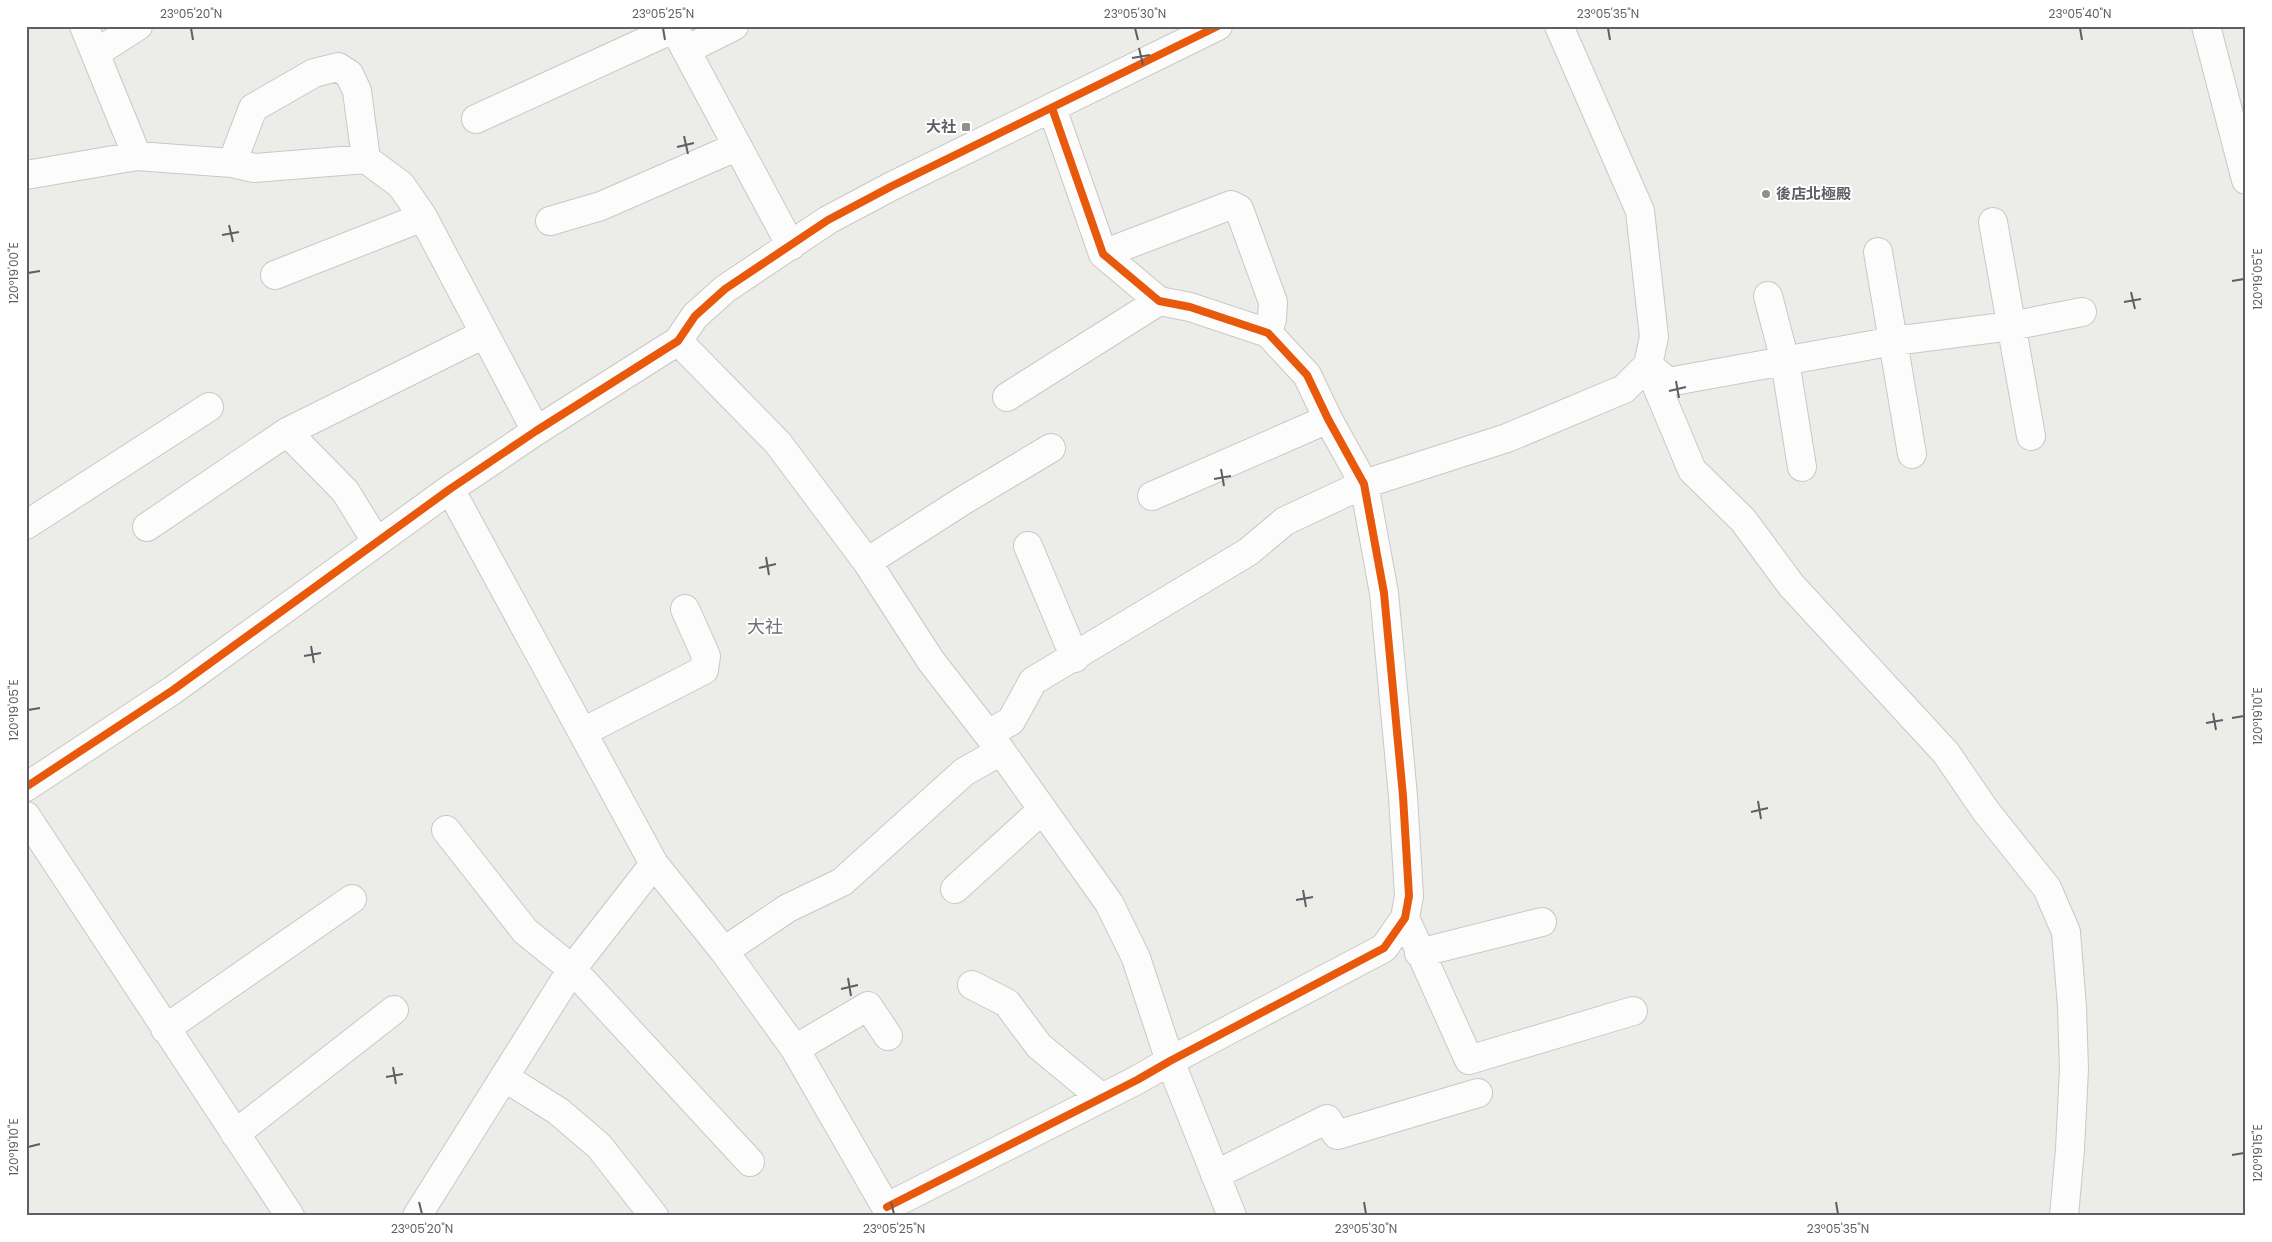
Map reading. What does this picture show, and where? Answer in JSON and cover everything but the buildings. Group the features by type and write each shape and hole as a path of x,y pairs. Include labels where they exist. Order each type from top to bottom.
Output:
{"street":[{"path":"84,26 137,156"},
{"path":"96,53 138,26"},
{"path":"476,119 678,35 734,26"},
{"path":"26,787 173,690 376,541 536,430 678,341 696,316 725,289 828,220 892,186 1218,26"},
{"path":"2206,26 2246,180"},
{"path":"724,951 788,908 842,882 994,743 1011,721 1033,681 1075,658 1248,552 1285,521 1364,484 1435,463 1516,434 1624,389 1648,366 1654,337 1640,211 1567,29"},
{"path":"678,35 736,147 791,246"},
{"path":"232,163 253,108 314,73 338,68 349,74 357,91 366,160"},
{"path":"450,489 654,864 724,951 795,1049 889,1211 1170,1060 1384,948 1405,918 1409,896 1395,692 1384,594 1364,484 1328,420 1307,374 1268,333 1190,307 1159,301 1103,254 1052,108"},
{"path":"550,221 601,206 736,147"},
{"path":"26,175 137,156 232,163 254,168 366,160 401,185 423,217 536,430"},
{"path":"1103,254 1231,205 1239,209 1273,302 1272,319 1268,333"},
{"path":"275,275 423,217"},
{"path":"1993,222 2031,436"},
{"path":"1878,252 1912,454"},
{"path":"1768,296 1785,361 1802,467"},
{"path":"1007,397 1159,301"},
{"path":"1648,366 1668,382 1894,342 2011,326 2082,312"},
{"path":"147,527 287,432 484,334"},
{"path":"678,341 778,443 867,562 932,661 994,743 1109,903 1136,958 1170,1060 1232,1216"},
{"path":"1648,366 1692,470 1743,520 1791,585 1946,753 1985,810 2047,888 2066,932 2072,1007 2074,1068 2064,1216"},
{"path":"26,525 210,407"},
{"path":"1152,496 1328,420"},
{"path":"287,432 345,491 376,541"},
{"path":"867,562 964,500 1051,448"},
{"path":"1028,546 1075,658"},
{"path":"583,732 704,670 706,656 685,609"},
{"path":"955,889 1042,810"},
{"path":"26,816 290,1216"},
{"path":"446,830 525,931 572,969 750,1162"},
{"path":"417,1216 572,969 654,864"},
{"path":"165,1029 352,899"},
{"path":"1405,918 1469,1060 1633,1011"},
{"path":"1419,952 1542,922"},
{"path":"972,985 1007,1004 1039,1046 1102,1098"},
{"path":"795,1049 868,1006 888,1036"},
{"path":"235,1134 394,1010"},
{"path":"504,1077 558,1111 599,1146 654,1216"},
{"path":"1215,1175 1327,1119 1337,1135 1478,1093"}],"cycle path":[{"path":"26,787 173,690 450,489 536,431 678,341 695,316 725,289 828,220 892,186 1218,26"},
{"path":"887,1207 1137,1080 1384,948 1405,918 1409,896 1403,796 1384,593 1364,484 1328,419 1307,375 1268,333 1190,307 1159,301 1103,254 1052,108"}],"place":[{"name":"大社","path":"966,127"},
{"name":"後店北極殿","path":"1766,194"}],"district":[{"name":"大社","path":"765,627"}]}
